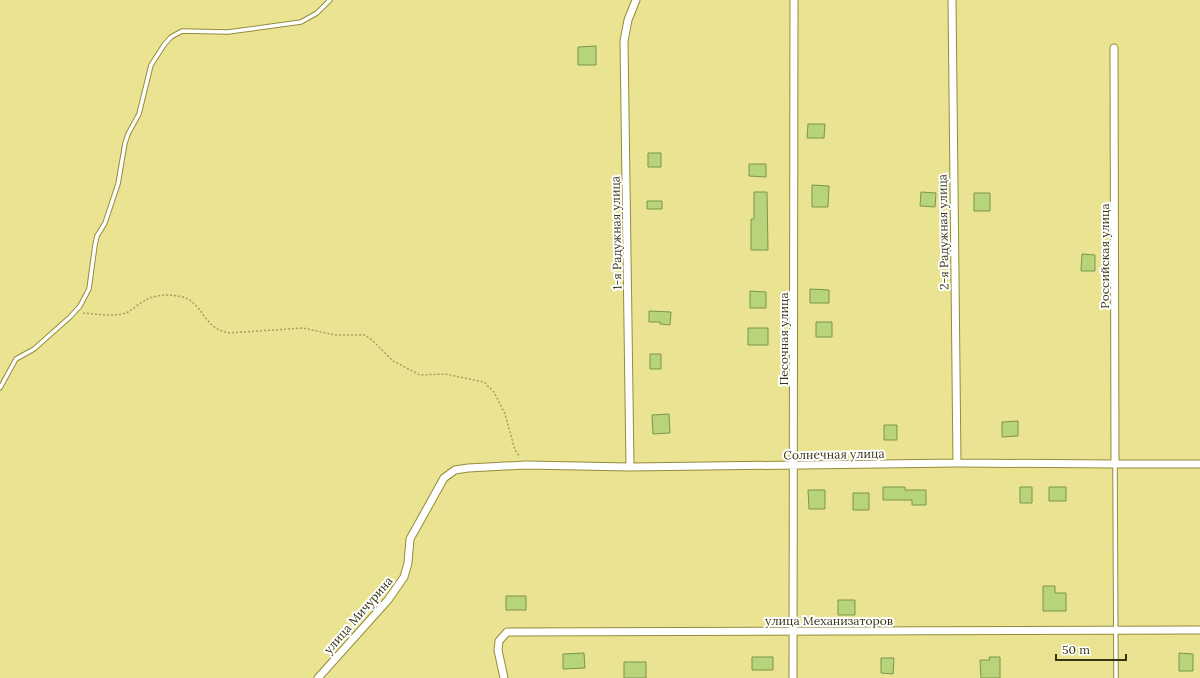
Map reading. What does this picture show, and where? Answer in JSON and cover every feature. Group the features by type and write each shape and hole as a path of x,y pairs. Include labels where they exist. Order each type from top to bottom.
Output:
{"street":[{"name":"1-я Радужная улица","path":"630,467 624,41 628,20 636,0"},
{"name":"Песочная улица","path":"793,678 794,0"},
{"name":"2-я Радужная улица","path":"952,0 956,463"},
{"name":"Российская улица","path":"1114,48 1115,464"},
{"name":"Солнечная улица","path":"468,468 526,465 630,467 956,463 1200,464"},
{"name":"улица Мичурина","path":"318,678 388,600 404,577 408,564 410,539 444,478 455,470 468,468"},
{"name":"улица Механизаторов","path":"504,678 498,650 499,641 507,632 1200,630"}],"lane":[{"path":"0,388 16,359 34,349 70,317 80,306 89,289 97,236 105,223 118,184 125,143 128,134 139,114 151,64 164,45 171,37 182,31 228,32 301,22 318,13 330,0"},
{"path":"1115,464 1116,678"}],"path":[{"path":"70,317 82,313 119,315 128,312 145,300 159,295 172,295 185,298 200,309 211,324 218,330 228,333 303,328 335,335 365,335 373,341 392,361 420,375 445,374 484,382 494,392 505,414 515,450 526,465"}],"building":[{"path":"596,46 596,65 578,65 578,47"},
{"path":"808,124 825,124 824,138 807,138"},
{"path":"648,153 661,153 661,167 648,167"},
{"path":"749,164 766,164 766,177 749,176"},
{"path":"812,185 829,186 828,207 812,207"},
{"path":"754,192 767,192 768,250 751,250 751,219 754,219"},
{"path":"921,192 936,193 935,207 920,206"},
{"path":"974,193 990,193 990,211 974,211"},
{"path":"647,201 662,201 662,209 647,209"},
{"path":"1082,254 1095,255 1095,271 1081,271"},
{"path":"810,289 829,290 829,303 810,303"},
{"path":"750,291 766,292 766,308 750,308"},
{"path":"649,311 671,312 670,325 660,324 660,322 649,322"},
{"path":"816,322 832,322 832,337 816,337"},
{"path":"748,328 768,328 768,345 748,345"},
{"path":"650,354 661,354 661,369 650,369"},
{"path":"669,414 670,433 653,434 652,415"},
{"path":"1018,421 1018,436 1002,437 1002,422"},
{"path":"884,425 897,425 897,440 884,440"},
{"path":"883,487 905,487 905,490 926,490 926,505 912,505 912,500 883,500"},
{"path":"1020,487 1032,487 1032,503 1020,503"},
{"path":"1049,487 1066,487 1066,501 1049,501"},
{"path":"808,490 825,490 825,509 809,509"},
{"path":"853,493 869,493 869,510 853,510"},
{"path":"1043,586 1055,586 1055,593 1066,593 1066,611 1043,611"},
{"path":"506,596 526,596 526,610 506,610"},
{"path":"838,600 855,600 855,615 838,615"},
{"path":"584,653 585,668 563,669 563,654"},
{"path":"1179,653 1193,654 1193,671 1179,671"},
{"path":"752,657 773,657 773,670 752,670"},
{"path":"989,657 1000,657 1000,678 981,678 980,660 990,660"},
{"path":"881,658 894,658 893,674 881,673"},
{"path":"624,662 646,662 646,678 624,678"}]}
